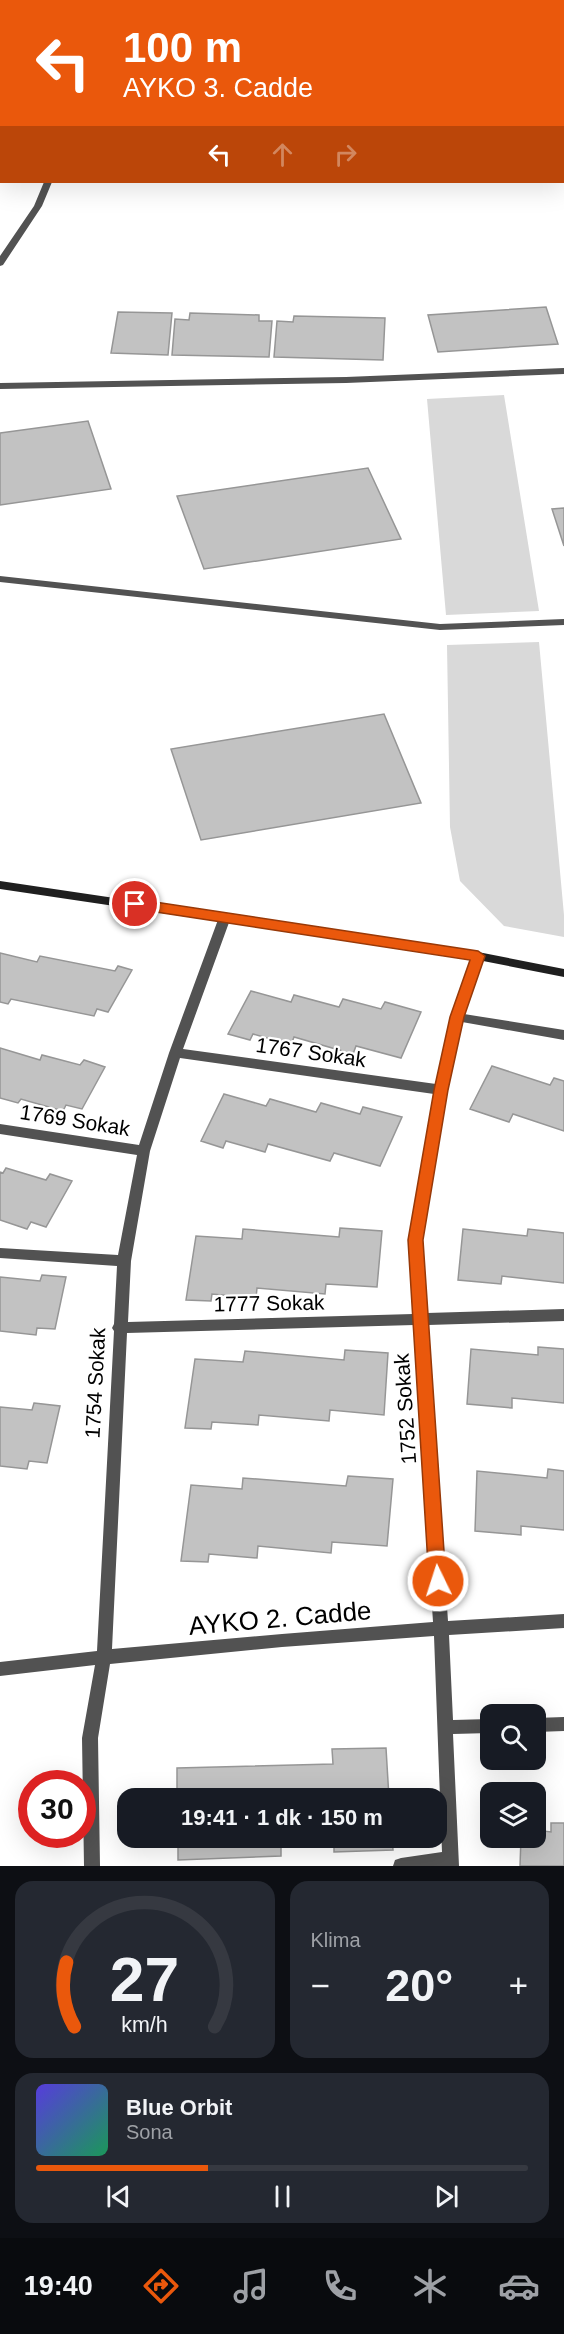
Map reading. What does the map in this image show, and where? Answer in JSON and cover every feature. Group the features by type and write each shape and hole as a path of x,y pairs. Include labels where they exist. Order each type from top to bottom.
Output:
{"street":[{"path":"0,263 38,206 48,183"},
{"path":"0,386 346,380 564,371"},
{"path":"0,579 441,627 564,622"},
{"path":"0,885 478,956 564,973"},
{"name":"1754 Sokak","path":"92,1866 90,1738 104,1656 124,1262 144,1150 175,1053 225,917"},
{"name":"1752 Sokak","path":"451,1863 441,1628 415,1240 441,1090 457,1017 478,956"},
{"path":"457,1017 564,1035"},
{"name":"1767 Sokak","path":"175,1053 441,1090"},
{"name":"1769 Sokak","path":"0,1129 144,1150"},
{"path":"0,1253 124,1262"},
{"name":"1777 Sokak","path":"119,1328 564,1315"},
{"name":"AYKO 2. Cadde","path":"0,1669 104,1656 441,1628 564,1622"},
{"path":"546,1725 564,1724"},
{"path":"445,1727 480,1726"},
{"path":"401,1866 451,1863"}],"shaded area":[{"path":"504,395 539,611 446,615 427,399"},
{"path":"539,642 564,915 564,937 504,926 460,881 450,827 447,645"}],"building":[{"path":"546,307 558,344 438,352 428,315"},
{"path":"118,312 172,313 168,355 111,353"},
{"path":"190,313 259,315 259,321 272,321 269,357 172,355 175,319 189,320"},
{"path":"294,316 385,318 383,360 274,357 277,321 293,322"},
{"path":"88,421 111,489 0,505 0,433"},
{"path":"368,468 401,539 204,569 177,496"},
{"path":"564,508 564,546 552,509"},
{"path":"384,714 421,803 201,840 171,749"},
{"path":"0,953 37,962 40,956 115,971 118,966 132,970 108,1012 97,1009 94,1016 11,999 8,1004 0,1002"},
{"path":"251,991 291,1002 294,995 339,1007 343,999 381,1009 385,1002 421,1012 401,1058 356,1046 353,1054 294,1037 291,1045 253,1034 250,1040 228,1034"},
{"path":"0,1048 40,1060 42,1055 80,1065 84,1060 105,1067 82,1109 66,1105 63,1111 21,1099 18,1103 0,1098"},
{"path":"492,1066 550,1085 554,1078 564,1081 564,1131 513,1114 509,1122 470,1109"},
{"path":"224,1094 266,1106 270,1099 316,1112 321,1103 360,1114 363,1107 402,1117 380,1166 334,1153 330,1161 268,1144 265,1152 226,1141 223,1148 201,1141"},
{"path":"6,1168 46,1180 50,1174 72,1181 46,1227 31,1222 27,1229 0,1220 0,1172 3,1173"},
{"path":"340,1228 382,1231 377,1287 326,1284 325,1294 257,1288 256,1298 212,1294 211,1301 186,1300 196,1236 242,1239 243,1229 339,1237"},
{"path":"463,1229 527,1236 528,1229 564,1233 564,1283 502,1276 501,1284 458,1280"},
{"path":"42,1275 66,1277 55,1329 37,1328 36,1335 0,1331 0,1277 40,1281"},
{"path":"538,1347 564,1349 564,1403 512,1398 512,1408 467,1404 471,1349 538,1355"},
{"path":"345,1350 388,1353 384,1415 330,1410 329,1421 259,1415 258,1425 212,1422 211,1429 185,1428 195,1359 243,1362 245,1351 344,1360"},
{"path":"34,1403 60,1406 47,1463 29,1461 27,1469 0,1466 0,1407 32,1410"},
{"path":"548,1469 564,1471 564,1530 521,1526 521,1535 475,1531 477,1471 547,1478"},
{"path":"348,1476 393,1479 387,1546 332,1542 331,1553 258,1546 257,1558 209,1554 208,1562 181,1561 191,1485 242,1489 243,1478 346,1486"},
{"path":"386,1748 388,1788 177,1788 177,1768 333,1764 332,1749"},
{"path":"551,1823 564,1823 564,1866 520,1866 521,1848 546,1848 546,1831 551,1832"},
{"path":"178,1848 281,1848 281,1856 178,1860"},
{"path":"334,1848 393,1848 393,1850 334,1852"}],"route":[{"path":"135,904 478,956 457,1017 441,1090 415,1240 438,1581"}]}
